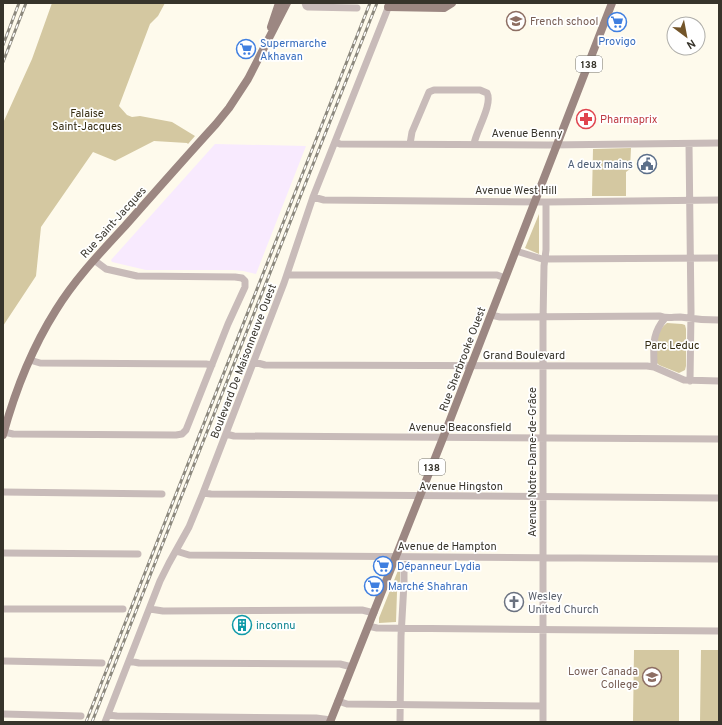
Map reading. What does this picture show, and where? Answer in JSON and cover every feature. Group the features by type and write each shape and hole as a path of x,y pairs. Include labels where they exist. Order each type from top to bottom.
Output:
{"main road":[{"name":"Rue Saint-Jacques","path":"268,41 278,3"},
{"name":"Rue Saint-Jacques","path":"3,433 16,391 40,337 56,309 72,286 94,260 225,113 248,79 287,3"},
{"path":"389,5 444,8 452,3"},
{"name":"Rue Sherbrooke Ouest","path":"330,721 368,626 400,557 420,496 612,3"}],"street":[{"path":"305,3 308,7 357,8"},
{"name":"Boulevard De Maisonneuve Ouest","path":"105,722 167,567 189,527 203,493 287,275 313,198 389,5"},
{"path":"410,144 412,132 429,92 434,90 480,90 487,93 489,100 476,134 474,144"},
{"name":"Avenue Benny","path":"335,142 340,144 719,143"},
{"path":"690,144 690,381"},
{"name":"Avenue West Hill","path":"313,198 324,200 546,202 719,200"},
{"name":"Avenue Notre-Dame-de-Grâce","path":"542,722 543,317 546,202"},
{"path":"516,251 537,259 719,258"},
{"path":"3,433 182,434 186,430 245,287 244,280 235,277 137,276 106,269 94,260"},
{"path":"287,275 497,275 505,278"},
{"path":"491,315 500,317 660,316 666,318 678,317 719,320"},
{"path":"654,367 654,338 659,326 666,318"},
{"path":"30,360 40,363 212,365"},
{"name":"Grand Boulevard","path":"254,362 263,365 654,367 690,381 719,381"},
{"name":"Avenue Beaconsfield","path":"226,434 234,436 719,439"},
{"path":"3,492 162,494"},
{"name":"Avenue Hingston","path":"203,493 719,498"},
{"name":"Avenue de Hampton","path":"176,551 189,555 719,559"},
{"path":"3,553 138,554"},
{"path":"400,557 402,629 400,636 400,722"},
{"path":"3,609 123,609"},
{"path":"150,609 160,611 362,610 374,613"},
{"path":"368,626 377,628 402,629 719,632"},
{"path":"3,661 102,663"},
{"path":"129,661 139,663 340,664 352,667"},
{"path":"338,701 347,704 542,706"},
{"path":"3,714 81,716"},
{"path":"108,715 316,718 330,721"}],"shaded area":[{"path":"215,144 306,146 256,274 233,270 146,270 112,262 111,260"}],"green space":[{"name":"Falaise Saint-Jacques","path":"52,3 165,3 158,16 150,24 119,106 127,115 132,117 140,116 172,122 195,136 188,144 154,141 115,161 93,152 41,227 36,276 3,326 3,123 32,59"},
{"path":"631,148 630,169 626,172 626,196 592,196 593,149"},
{"path":"539,214 539,254 525,248"},
{"name":"Parc Leduc","path":"667,323 682,324 685,325 686,329 686,366 685,370 679,373 657,363 658,336 660,331"},
{"path":"400,568 400,581 397,592 396,622 379,623 379,618"},
{"path":"634,650 679,650 679,722 633,722"},
{"path":"701,650 719,650 719,722 700,722"}],"railway":[{"path":"3,45 19,3"},
{"path":"3,62 26,3"},
{"path":"86,722 370,3"},
{"path":"92,722 377,3"}],"place":[{"name":"French school","path":"516,21"},
{"name":"Provigo","path":"617,22"},
{"name":"Supermarche Akhavan","path":"246,49"},
{"name":"Pharmaprix","path":"586,119"},
{"name":"A deux mains","path":"647,164"},
{"name":"Dépanneur Lydia","path":"383,566"},
{"name":"Marché Shahran","path":"374,586"},
{"name":"Wesley United Church","path":"514,602"},
{"name":"inconnu","path":"242,625"},
{"name":"Lower Canada College","path":"652,677"}]}
